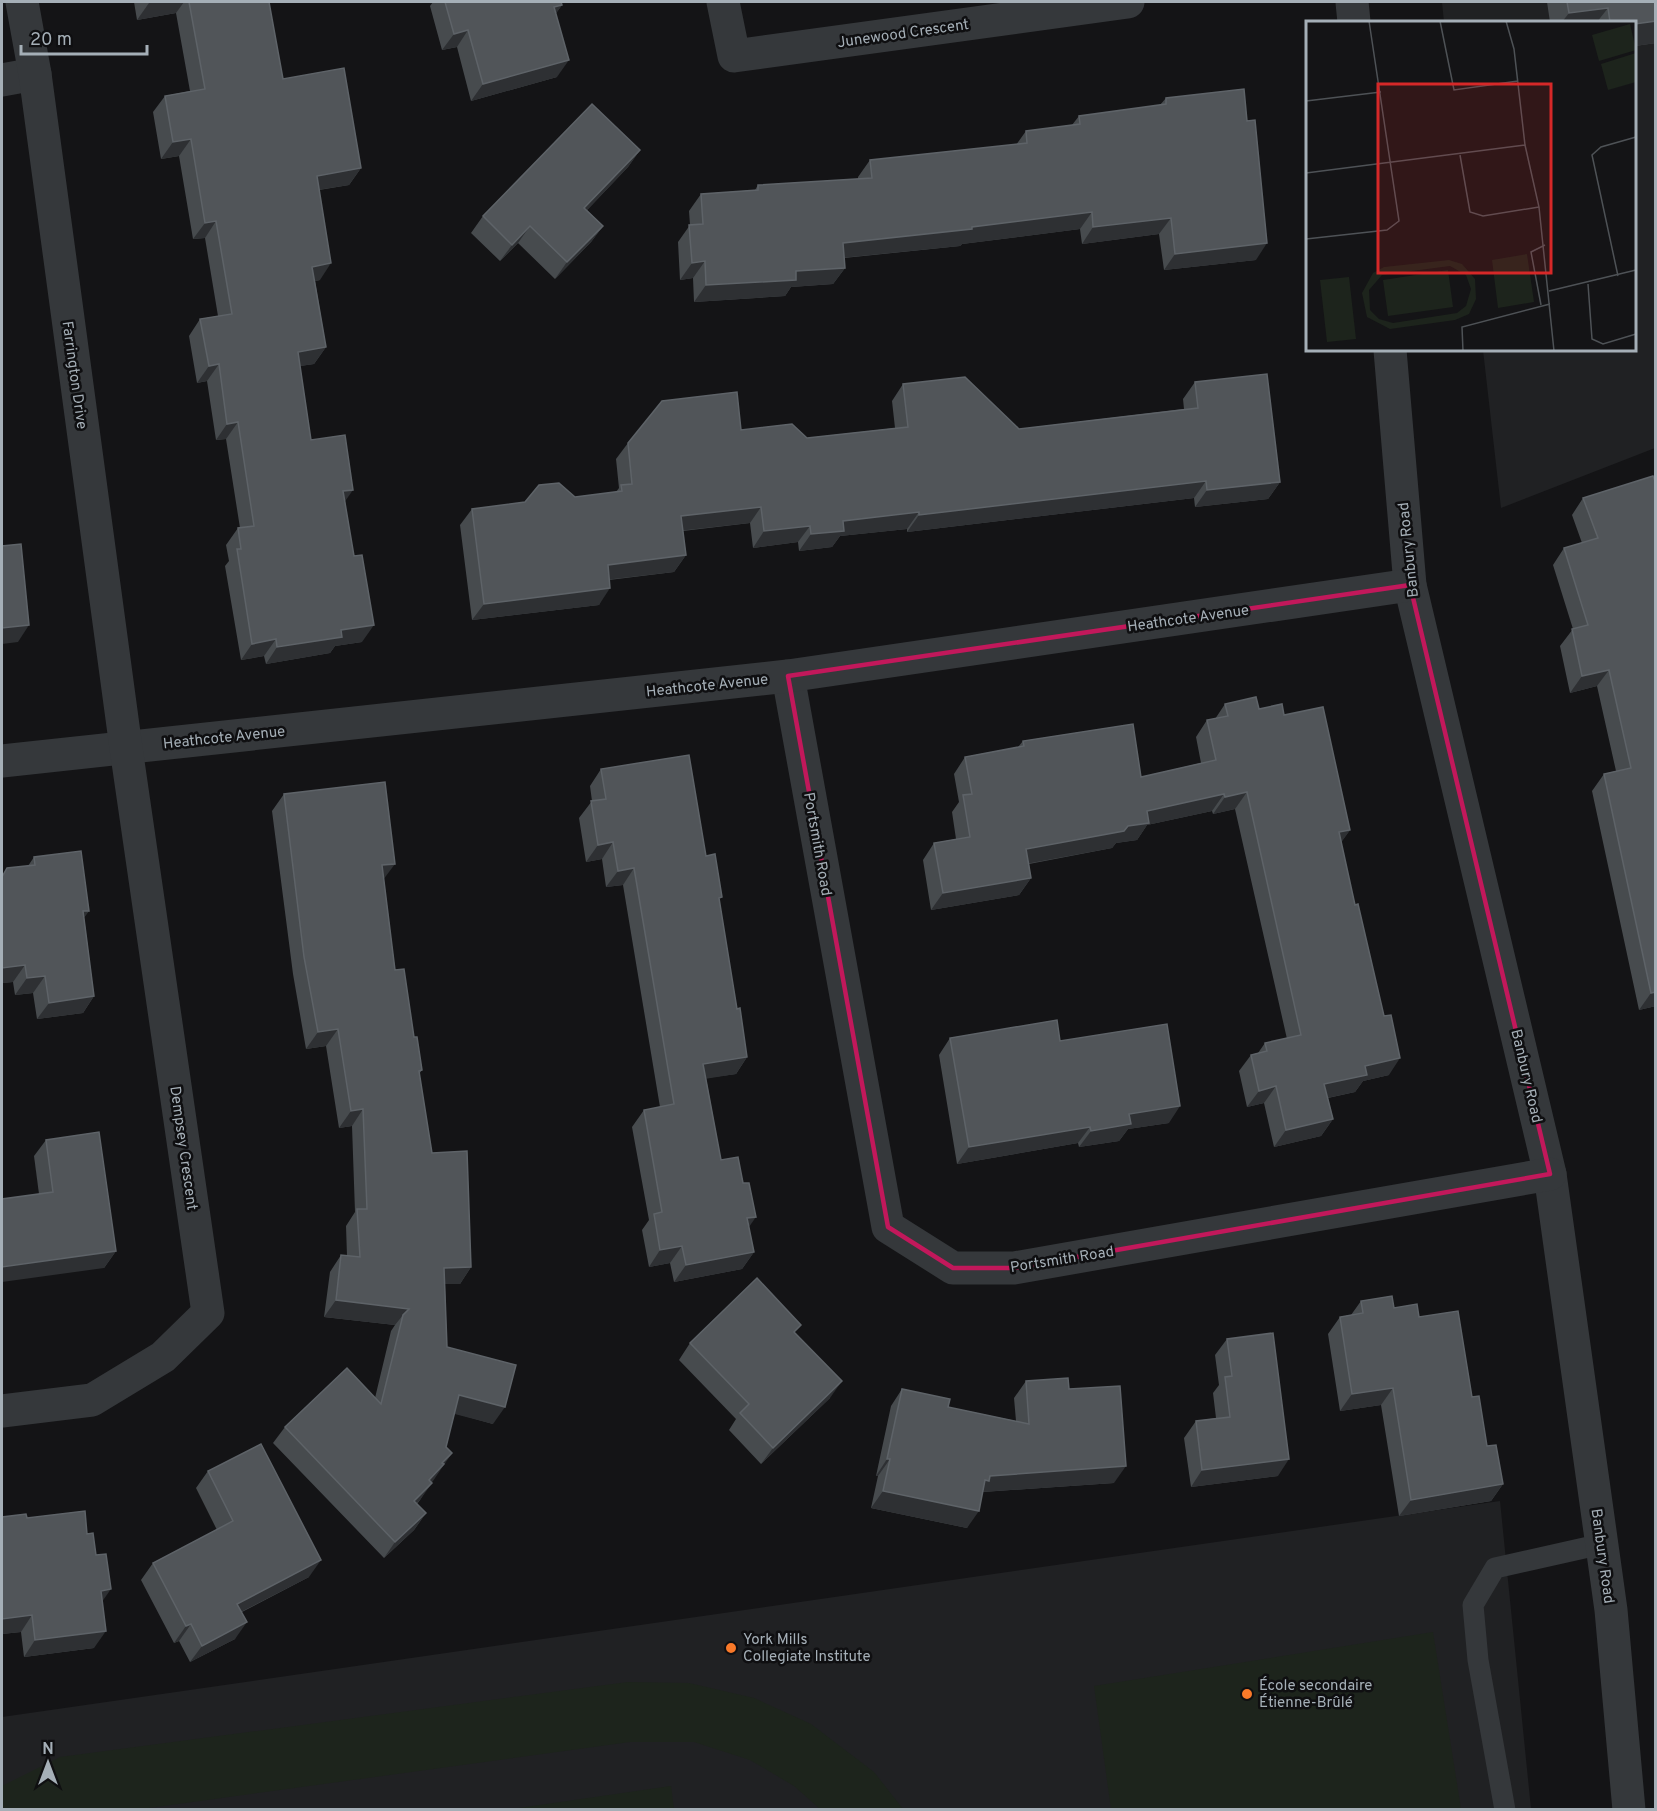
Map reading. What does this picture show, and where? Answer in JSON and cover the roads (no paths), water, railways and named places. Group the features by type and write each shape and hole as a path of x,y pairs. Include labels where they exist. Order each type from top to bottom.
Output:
{"street":[{"name":"Farrington Drive","path":"22,2 35,74 126,748"},
{"name":"Junewood Crescent","path":"723,2 734,56 1128,2"},
{"path":"1352,2 1354,21"},
{"path":"2,80 35,74"},
{"name":"Banbury Road","path":"1390,351 1410,585 1550,1174 1611,1610 1629,1809"},
{"name":"Heathcote Avenue","path":"2,761 788,676 1410,585"},
{"name":"Portsmith Road","path":"788,676 888,1227 953,1268 1014,1268 1550,1174"},
{"name":"Dempsey Crescent","path":"2,1411 92,1400 163,1358 207,1313 126,748"}],"lane":[{"path":"1505,1809 1478,1660 1473,1605 1495,1568 1602,1544"}],"place":[{"name":"York Mills Collegiate Institute","path":"731,1648"},
{"name":"École secondaire Étienne-Brûlé","path":"1247,1694"}]}
